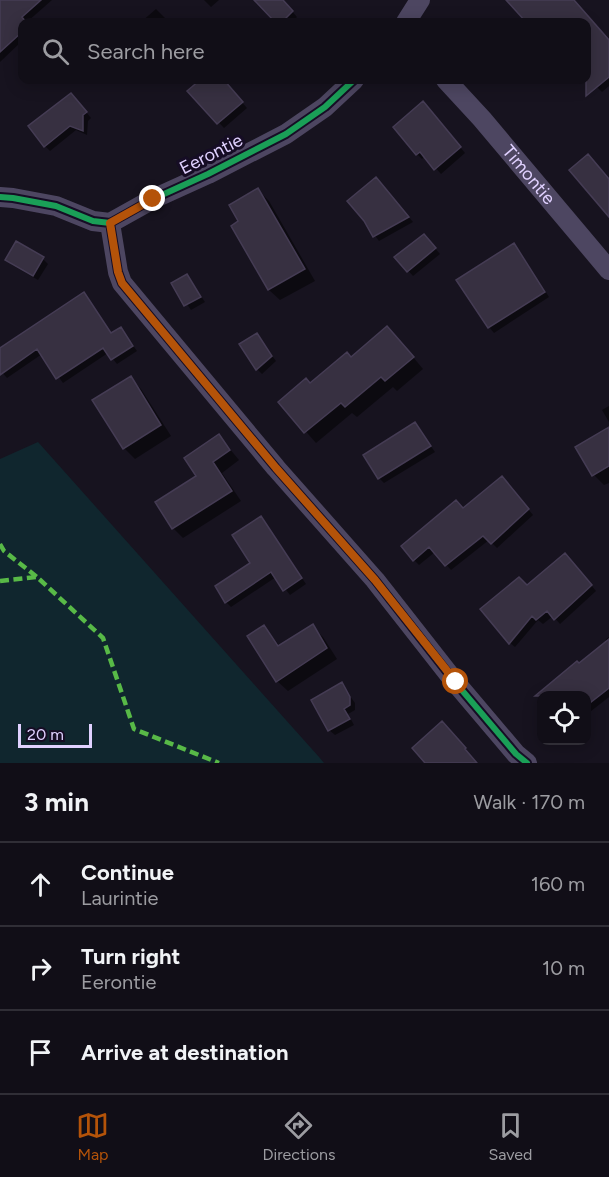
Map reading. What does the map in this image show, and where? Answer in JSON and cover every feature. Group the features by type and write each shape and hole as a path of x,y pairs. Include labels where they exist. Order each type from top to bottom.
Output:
{"street":[{"path":"409,18 420,0"},
{"name":"Eerontie","path":"110,223 293,129 325,107 350,84"},
{"name":"Timontie","path":"450,84 609,270"},
{"path":"0,197 56,206 93,220 110,223 122,283 276,468 375,580 516,754 527,763"}],"shaded area":[{"path":"38,442 324,763 0,763 0,459"}],"building":[{"path":"0,0 41,0 23,18 18,18 18,36 0,52"},
{"path":"254,0 283,0 293,11 286,18 271,18"},
{"path":"506,0 574,0 590,18 522,18"},
{"path":"591,19 609,40 609,77 586,96 586,84 591,84"},
{"path":"195,84 227,84 243,102 217,124 187,91"},
{"path":"71,93 87,112 83,115 83,131 70,126 44,147 28,126"},
{"path":"423,101 461,147 434,170 420,152 416,155 393,127"},
{"path":"588,154 609,179 609,217 569,170"},
{"path":"376,177 409,217 373,237 364,221 347,201"},
{"path":"258,188 305,269 268,290 231,226 238,221 229,205"},
{"path":"424,234 436,248 407,272 394,257"},
{"path":"16,241 44,257 33,276 5,260"},
{"path":"514,243 545,292 488,328 456,280"},
{"path":"187,274 201,297 184,306 171,283"},
{"path":"84,292 111,333 121,327 133,346 111,360 103,348 56,379 37,349 0,375 0,348"},
{"path":"387,326 414,357 385,381 381,377 345,407 341,403 304,433 278,402 306,378 310,383 347,352 351,357"},
{"path":"257,333 272,356 256,370 239,344"},
{"path":"131,376 161,425 123,449 92,400"},
{"path":"415,422 431,446 378,479 363,455"},
{"path":"609,427 609,466 592,476 575,447"},
{"path":"219,434 230,450 213,462 232,491 172,529 155,502 196,476 184,458"},
{"path":"502,476 529,509 491,544 483,536 445,566 429,547 413,561 401,546 456,500 463,508"},
{"path":"261,516 302,578 283,591 271,572 225,603 215,586 250,563 232,535"},
{"path":"565,553 592,585 554,620 547,611 536,620 532,616 509,644 480,609 519,577 527,585"},
{"path":"313,624 327,648 276,682 247,636 264,625 278,646"},
{"path":"609,639 609,688 591,702 591,691 541,691 577,661 579,663"},
{"path":"342,682 350,697 350,705 344,709 350,719 328,731 311,700"},
{"path":"442,721 477,763 425,763 412,748"}],"marked path":[{"path":"0,544 4,551 37,577"},
{"path":"0,581 37,577 103,638 134,729 219,763"}],"cycle path":[{"path":"0,197 56,206 93,221 110,223 153,199 286,134 325,107 350,84"},
{"path":"110,223 122,283 276,468 375,580 455,682 516,754 527,763"}],"route":[{"path":"153,199 110,223 122,283 276,468 375,580 456,682"}]}
